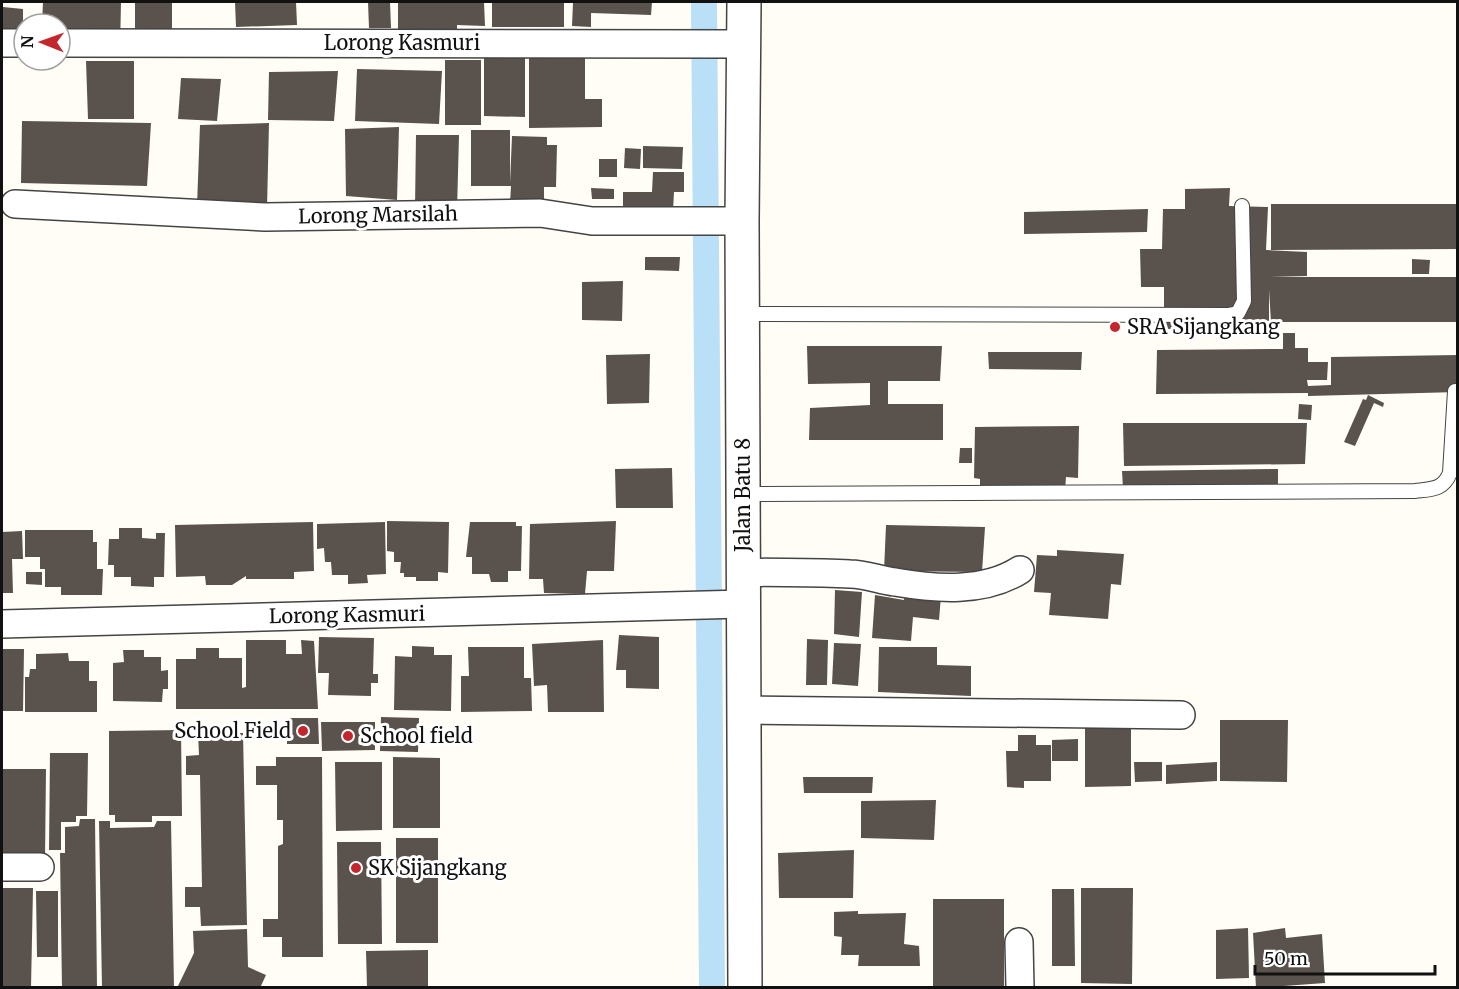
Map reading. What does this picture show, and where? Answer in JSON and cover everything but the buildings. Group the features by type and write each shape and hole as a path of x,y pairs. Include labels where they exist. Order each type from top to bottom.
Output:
{"street":[{"name":"Jalan Batu 8","path":"744,2 735,44 716,221 742,314 743,572 735,604 745,711 745,987"},
{"name":"Lorong Kasmuri","path":"72,43 735,44"},
{"name":"Lorong Marsilah","path":"15,204 265,217 540,213 592,221 716,221"},
{"path":"743,572 852,574 913,585 964,586 989,585 1004,581 1020,570"},
{"name":"Lorong Kasmuri","path":"2,624 735,604"},
{"path":"745,711 1181,715"},
{"path":"2,867 40,867"},
{"path":"1019,942 1020,987"}],"lane":[{"path":"742,314 1228,315 1238,313 1244,301 1242,206"},
{"path":"743,494 1437,489 1446,483 1450,473 1455,391"}],"waterway":[{"path":"704,2 712,988"}],"place":[{"name":"SRA Sijangkang","path":"1115,327"},
{"name":"School Field","path":"303,731"},
{"name":"School field","path":"348,736"},
{"name":"SK Sijangkang","path":"356,868"}]}
